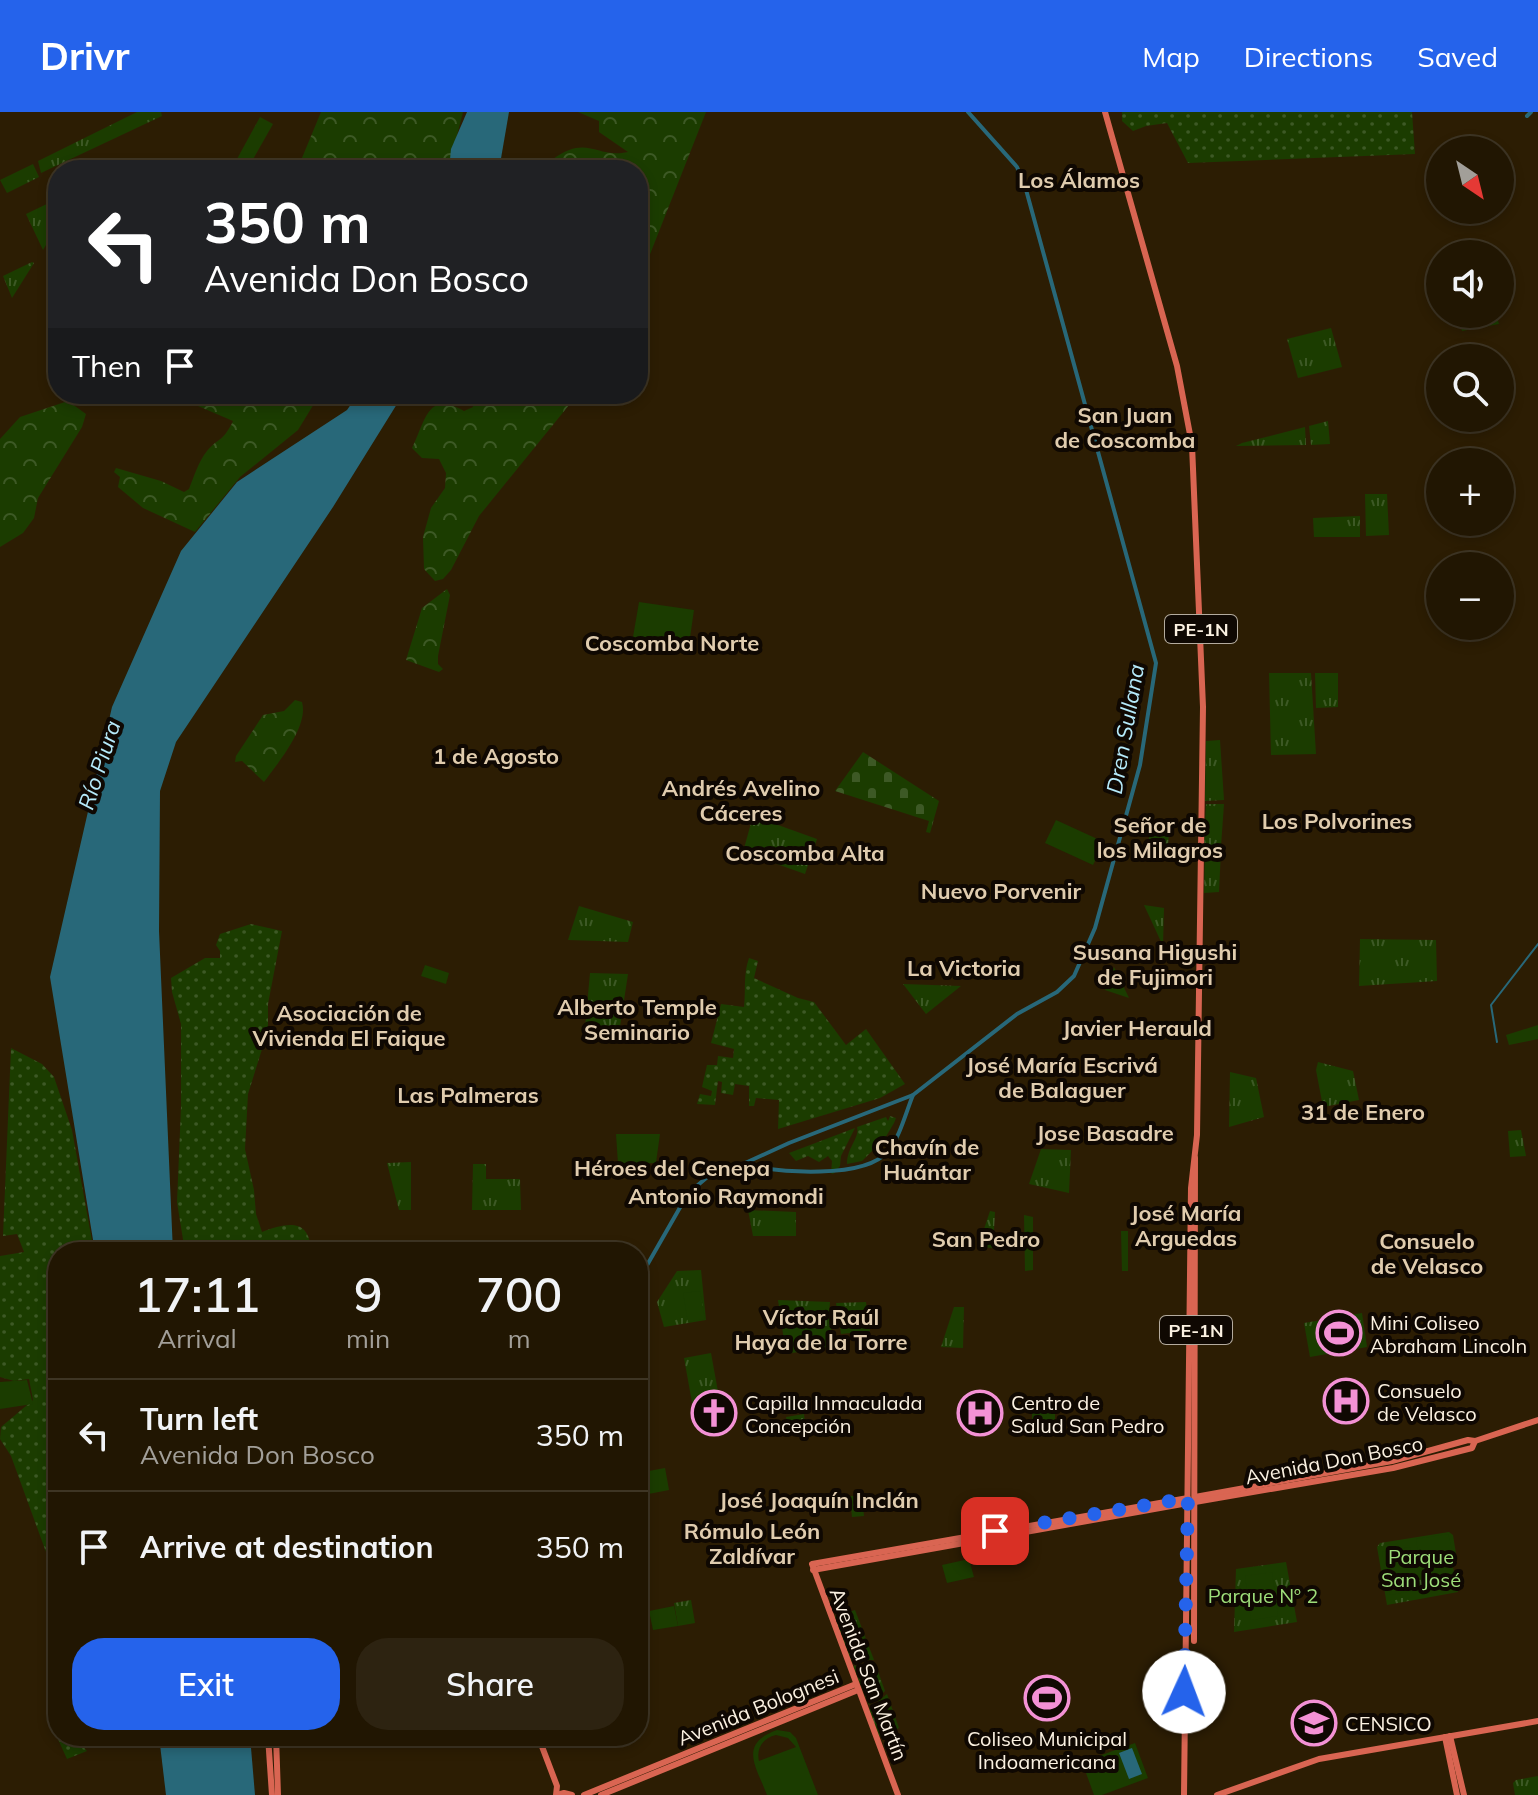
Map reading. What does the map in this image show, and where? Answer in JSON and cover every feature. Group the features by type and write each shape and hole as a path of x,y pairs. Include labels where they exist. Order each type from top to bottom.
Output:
{"main road":[{"name":"PE-1N","path":"1105,112 1177,366 1192,445 1203,707 1195,1158 1191,1188 1192,1500"},
{"name":"Avenida Don Bosco","path":"813,1567 1416,1462 1472,1448 1475,1441 1538,1420"},
{"path":"1192,1500 1194,1641"},
{"name":"Avenida San Martín","path":"813,1567 898,1795"},
{"path":"1184,1795 1186,1642 1191,1595"},
{"name":"Avenida Bolognesi","path":"584,1795 857,1687"},
{"name":"Avenida Bolognesi","path":"601,1795 857,1687"},
{"path":"1217,1795 1319,1759 1538,1721"},
{"path":"1447,1737 1457,1795"},
{"path":"1447,1737 1464,1795"},
{"path":"269,1746 275,1795"},
{"path":"275,1795 276,1746"},
{"path":"542,1746 557,1786 556,1795 570,1794"},
{"path":"557,1786 570,1794"}],"green space":[{"path":"137,112 161,112 162,116 69,160 48,160 48,170 41,173 38,161"},
{"path":"321,112 463,112 451,160 301,160"},
{"path":"578,112 706,112 648,259 648,160 553,160 575,148 608,153 628,152 599,132 599,121"},
{"path":"1122,112 1412,112 1415,154 1188,163 1167,123 1133,131 1122,121"},
{"path":"260,117 273,124 253,160 236,160"},
{"path":"33,164 39,177 7,193 0,180"},
{"path":"48,203 48,242 43,250 26,214"},
{"path":"34,263 12,298 3,276"},
{"path":"1331,328 1342,367 1298,378 1287,339"},
{"path":"59,404 72,404 86,414 82,427 38,498 34,518 23,533 0,547 0,439 20,417"},
{"path":"193,404 314,404 298,430 240,477 195,532 143,508 118,487 120,477 114,472 116,468 161,481 184,492 189,489 204,455 224,436 233,421"},
{"path":"472,404 570,404 479,516 451,570 443,579 435,581 424,569 423,537 431,508 445,488 446,473 439,459 422,458 412,448 425,418 435,406 452,405 464,411 473,407"},
{"path":"1328,421 1330,444 1311,445 1309,426"},
{"path":"1305,427 1306,445 1236,446 1242,443"},
{"path":"1365,494 1387,494 1389,535 1366,536"},
{"path":"1360,516 1360,537 1314,537 1313,518"},
{"path":"447,589 450,595 438,656 438,664 443,669 439,672 406,660 422,608"},
{"path":"639,602 694,610 689,645 633,637"},
{"path":"1269,673 1311,673 1316,754 1271,755"},
{"path":"1315,673 1338,673 1338,707 1316,708"},
{"path":"295,700 302,702 303,712 297,733 264,782 242,761 235,762 236,756 263,715 284,711"},
{"path":"1220,740 1224,800 1205,801 1206,741"},
{"path":"863,752 939,801 930,833 926,832 929,821 835,791"},
{"path":"1206,804 1224,804 1221,846 1204,847"},
{"path":"753,816 817,839 805,874 743,852"},
{"path":"1056,820 1104,842 1093,865 1045,843"},
{"path":"1149,827 1169,830 1168,848 1149,847"},
{"path":"1221,850 1219,892 1204,893 1205,851"},
{"path":"1144,905 1164,908 1163,946"},
{"path":"579,906 633,922 628,942 568,940"},
{"path":"251,924 282,931 268,1004 268,1030 248,1094 245,1149 262,1232 280,1226 295,1226 306,1233 310,1242 183,1242 177,1202 181,1024 171,978 205,958 220,958 216,945 220,934"},
{"path":"1360,939 1436,940 1437,981 1359,986"},
{"path":"749,958 758,961 754,978 814,1002 846,1045 866,1029 905,1084 880,1098 778,1129 779,1100 756,1098 754,1106 749,1106 749,1086 735,1084 733,1095 721,1093 722,1082 718,1081 715,1105 697,1104 700,1094 711,1096 712,1091 702,1087 707,1065 717,1065 718,1056 733,1058 734,1049 711,1043 721,1004 744,1007"},
{"path":"425,965 449,973 446,984 421,976"},
{"path":"1114,967 1129,998 1105,990"},
{"path":"590,973 628,974 618,1040 593,1039 593,1029 585,1028"},
{"path":"903,984 961,986 926,1014"},
{"path":"1538,1025 1538,1039 1509,1045 1506,1035"},
{"path":"11,1048 42,1064 54,1077 72,1130 92,1242 48,1242 48,1558 11,1456 0,1439 1,1427 33,1400 29,1379 14,1381 0,1377 0,1256 24,1252 17,1234 3,1236"},
{"path":"1318,1062 1353,1071 1359,1100 1323,1107 1316,1070"},
{"path":"1230,1072 1256,1078 1264,1117 1229,1127"},
{"path":"890,1116 896,1118 878,1150 875,1148 862,1161 847,1164 857,1127 886,1117 888,1121"},
{"path":"855,1128 841,1156 840,1166 833,1174 832,1161 828,1156 819,1162 808,1156 796,1161 789,1153"},
{"path":"1521,1130 1526,1156 1510,1157 1508,1131"},
{"path":"616,1134 660,1134 656,1163 618,1164"},
{"path":"1041,1149 1071,1150 1069,1193 1029,1184"},
{"path":"411,1162 411,1210 399,1210 387,1163"},
{"path":"473,1164 486,1164 486,1179 520,1179 521,1210 472,1210"},
{"path":"748,1210 796,1212 796,1236 753,1236"},
{"path":"990,1211 995,1212 993,1248 978,1247"},
{"path":"1024,1215 1033,1217 1033,1270 1025,1271"},
{"path":"1121,1231 1128,1231 1128,1271 1122,1271"},
{"path":"701,1270 706,1320 664,1327 657,1302 677,1271"},
{"path":"700,1291 705,1319 688,1322 683,1293"},
{"path":"778,1300 830,1302 834,1346 786,1354"},
{"path":"866,1302 870,1331 841,1334 836,1303"},
{"path":"954,1307 964,1307 963,1348 941,1347"},
{"path":"1362,1313 1367,1347 1310,1357 1304,1323"},
{"name":"Mini Coliseo Abraham Lincoln","path":"1349,1320 1353,1341 1329,1345 1325,1325"},
{"path":"711,1353 724,1425 697,1430 684,1358"},
{"path":"27,1380 33,1404 0,1409 0,1382"},
{"path":"1032,1411 1055,1411 1055,1423 1032,1423"},
{"path":"804,1414 806,1433 789,1433 786,1417"},
{"path":"665,1468 669,1490 648,1494 648,1471"},
{"path":"850,1496 862,1496 864,1516 852,1517"},
{"name":"Parque San José","path":"1449,1532 1453,1535 1457,1560 1452,1562 1458,1592 1387,1605 1377,1547 1380,1543"},
{"path":"1448,1534 1455,1561 1426,1568 1420,1564 1416,1539"},
{"path":"1410,1547 1418,1590 1390,1595 1382,1552"},
{"path":"969,1559 974,1577 947,1583 942,1565"},
{"name":"Parque Nº 2","path":"1286,1562 1297,1622 1234,1632 1236,1569"},
{"path":"1272,1572 1278,1616 1251,1620 1245,1576"},
{"path":"691,1600 695,1623 678,1626 674,1603"},
{"path":"674,1606 678,1626 653,1630 649,1611"},
{"path":"855,1610 874,1660 851,1661 834,1617"},
{"path":"875,1663 885,1691 869,1705 853,1666"},
{"name":"Coliseo Municipal Indoamericana","path":"1049,1686 1059,1706 1044,1712 1036,1691"},
{"path":"887,1694 899,1728 879,1736 869,1709"},
{"path":"777,1730 790,1732 796,1738 818,1795 767,1795 753,1757 757,1742","holes":["776,1735 788,1738 796,1747 759,1761 764,1741"]},
{"path":"1135,1743 1148,1778 1102,1795 1094,1795 1082,1762"},
{"path":"61,1746 82,1746 87,1751 67,1759"},
{"path":"1538,1776 1538,1795 1515,1795 1513,1783 1516,1780"}],"water":[{"path":"467,112 509,112 501,160 450,160 451,149"},
{"name":"Río Piura","path":"351,404 397,404 333,507 176,742 160,791 159,931 173,1242 93,1242 50,977 112,707 181,551 237,482 347,410"},
{"path":"160,1746 251,1746 255,1795 166,1795"},
{"path":"1132,1748 1142,1774 1129,1779 1119,1753"}],"waterway":[{"name":"Dren Sullana","path":"648,1264 682,1204 692,1190 711,1174 913,1095 1017,1014 1057,992 1074,976 1095,928 1140,765 1156,663 1025,186 1017,167 968,112"},
{"path":"1527,116 1531,112"},
{"path":"1497,1042 1491,1005 1538,944"},
{"path":"745,1165 820,1172 861,1166 877,1160 896,1139 913,1095"}],"place":[{"name":"Mini Coliseo Abraham Lincoln","path":"1339,1333"},
{"name":"Consuelo de Velasco","path":"1346,1401"},
{"name":"Capilla Inmaculada Concepción","path":"714,1413"},
{"name":"Centro de Salud San Pedro","path":"980,1413"},
{"name":"Coliseo Municipal Indoamericana","path":"1047,1698"},
{"name":"CENSICO","path":"1314,1723"}],"district":[{"name":"Los Álamos","path":"1079,180"},
{"name":"San Juan de Coscomba","path":"1125,428"},
{"name":"Coscomba Norte","path":"672,643"},
{"name":"1 de Agosto","path":"496,756"},
{"name":"Andrés Avelino Cáceres","path":"741,800"},
{"name":"Los Polvorines","path":"1337,821"},
{"name":"Señor de los Milagros","path":"1160,838"},
{"name":"Coscomba Alta","path":"805,853"},
{"name":"Nuevo Porvenir","path":"1001,891"},
{"name":"Susana Higushi de Fujimori","path":"1155,964"},
{"name":"La Victoria","path":"964,968"},
{"name":"Alberto Temple Seminario","path":"637,1020"},
{"name":"Asociación de Vivienda El Faique","path":"349,1026"},
{"name":"Javier Herauld","path":"1137,1028"},
{"name":"José María Escrivá de Balaguer","path":"1062,1078"},
{"name":"Las Palmeras","path":"468,1095"},
{"name":"31 de Enero","path":"1363,1112"},
{"name":"Jose Basadre","path":"1105,1133"},
{"name":"Chavín de Huántar","path":"927,1160"},
{"name":"Héroes del Cenepa","path":"672,1168"},
{"name":"Antonio Raymondi","path":"726,1196"},
{"name":"José María Arguedas","path":"1186,1226"},
{"name":"San Pedro","path":"986,1239"},
{"name":"Consuelo de Velasco","path":"1427,1254"},
{"name":"Víctor Raúl Haya de la Torre","path":"821,1330"},
{"name":"José Joaquín Inclán","path":"819,1500"},
{"name":"Rómulo León Zaldívar","path":"752,1544"}],"route":[{"path":"995,1531 1188,1498 1184,1692"}]}
